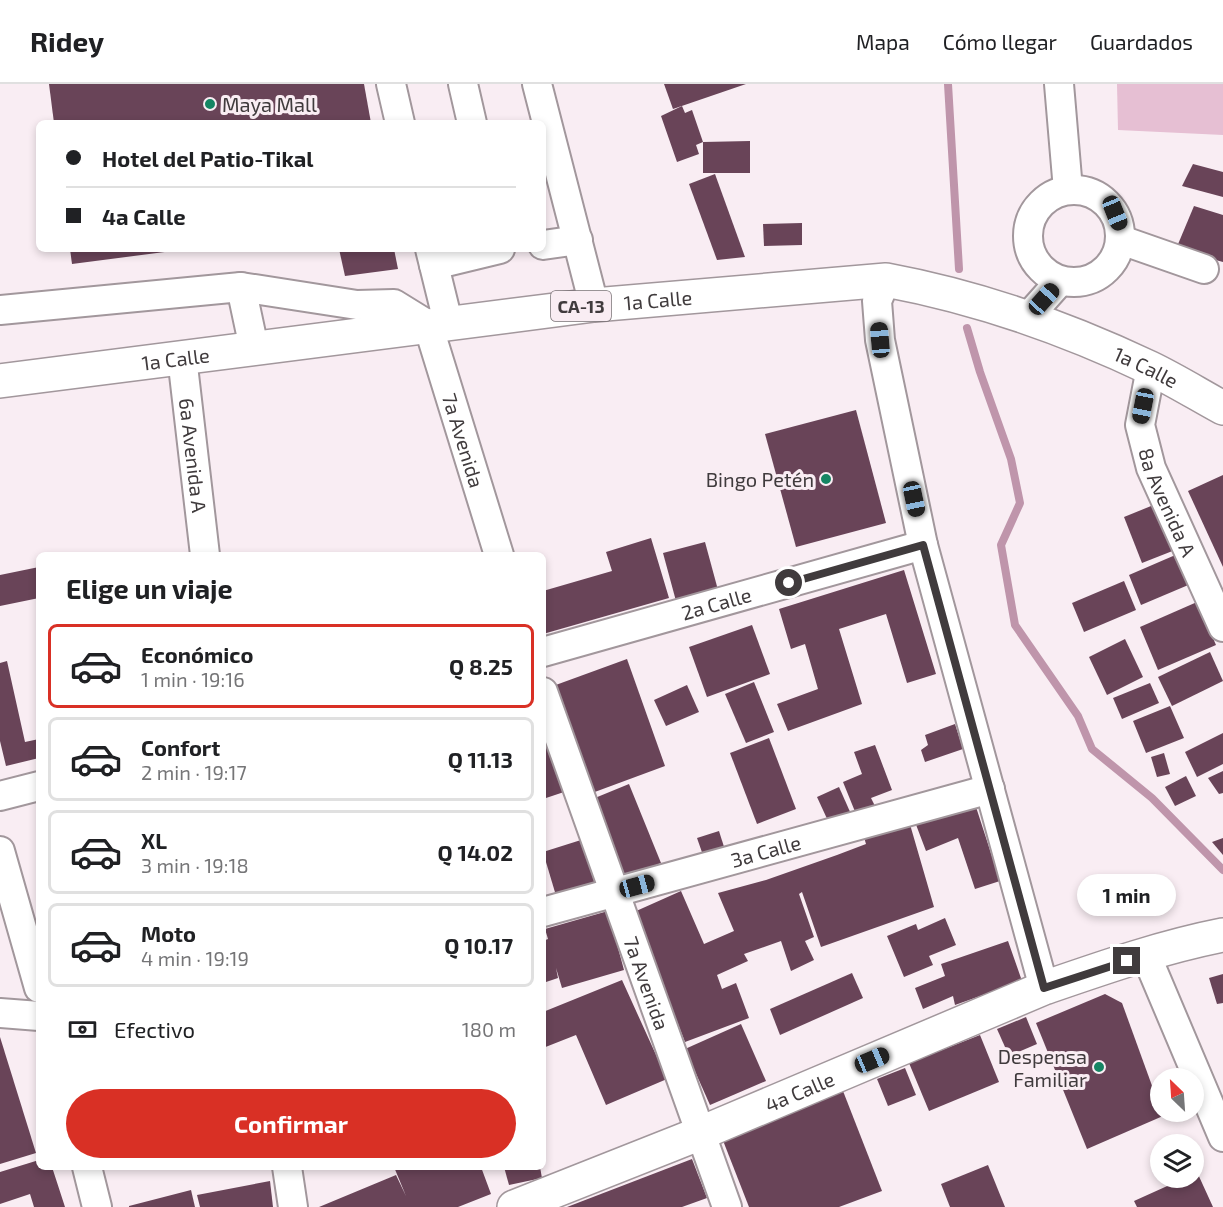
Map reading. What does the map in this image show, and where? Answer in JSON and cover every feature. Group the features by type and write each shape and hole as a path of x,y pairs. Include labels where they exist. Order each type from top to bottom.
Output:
{"main road":[{"name":"1a Calle","path":"0,381 594,305 885,280 932,288 1028,317 1150,368 1223,408"},
{"name":"4a Calle","path":"514,1207 701,1133 1044,988 1223,935"}],"street":[{"path":"391,84 399,120"},
{"path":"463,84 470,120"},
{"path":"537,84 594,305"},
{"path":"1059,84 1068,190"},
{"path":"1068,190 1082,190 1106,202 1115,213 1120,226 1121,240 1114,260 1100,275 1088,281 1074,283 1060,281 1046,274 1035,262 1029,248 1027,233 1031,218 1040,204 1053,195 1068,190"},
{"path":"546,244 578,240"},
{"path":"1121,240 1203,269"},
{"path":"432,257 476,252"},
{"name":"7a Avenida","path":"432,257 438,324 498,552"},
{"path":"885,280 877,301 880,340 923,545 1044,988"},
{"path":"1028,317 1060,281"},
{"path":"241,287 254,348"},
{"path":"0,310 241,287 357,305 394,304 438,324"},
{"name":"6a Avenida A","path":"182,357 205,552"},
{"name":"8a Avenida A","path":"1150,368 1140,424 1151,468 1223,627"},
{"name":"2a Calle","path":"546,651 923,545"},
{"name":"7a Avenida","path":"546,700 727,1207"},
{"path":"0,796 36,787"},
{"name":"3a Calle","path":"546,911 990,789"},
{"path":"0,851 36,977"},
{"path":"1146,956 1223,1137"},
{"path":"0,1013 36,1016"},
{"path":"88,1170 97,1207"},
{"path":"287,1170 292,1207"}],"shaded area":[{"path":"1117,84 1223,84 1223,135 1118,130"}],"building":[{"name":"Maya Mall","path":"49,84 364,84 370,120 54,120"},
{"path":"664,84 746,84 673,109"},
{"path":"682,106 685,113 692,110 703,142 696,145 699,154 677,162 661,116"},
{"path":"750,141 750,173 703,173 703,142"},
{"path":"1193,164 1223,172 1223,197 1182,186"},
{"path":"715,174 745,257 717,260 689,184"},
{"path":"1194,206 1223,215 1223,262 1176,249"},
{"path":"802,223 802,245 764,246 763,224"},
{"path":"70,252 165,252 72,264"},
{"path":"340,252 395,252 398,269 345,276"},
{"name":"Bingo Petén","path":"856,410 886,523 796,547 765,434"},
{"path":"1223,475 1223,567 1188,491"},
{"path":"1156,504 1175,550 1142,563 1124,517"},
{"path":"651,538 669,598 546,633 546,590 612,571 606,552"},
{"path":"705,542 718,590 676,601 663,553"},
{"path":"1180,553 1193,583 1141,605 1129,575"},
{"path":"36,568 36,599 0,606 0,575"},
{"path":"904,570 936,674 907,683 886,614 839,629 862,704 788,731 777,704 818,689 805,644 791,649 779,609"},
{"path":"1124,581 1136,610 1084,632 1072,603"},
{"path":"1197,602 1216,645 1158,670 1140,627"},
{"path":"752,625 770,674 707,697 689,647"},
{"path":"1125,639 1143,677 1107,695 1089,657"},
{"path":"1210,652 1223,681 1172,706 1158,677"},
{"path":"627,659 665,766 592,793 553,686"},
{"path":"7,661 25,742 36,740 36,759 6,766 0,741 0,663"},
{"path":"754,682 774,732 746,743 725,694"},
{"path":"1150,683 1159,703 1122,719 1113,698"},
{"path":"687,685 699,712 666,726 654,700"},
{"path":"1170,706 1184,738 1146,753 1133,721"},
{"path":"955,724 963,749 925,762 921,750 928,745 925,735"},
{"path":"1223,733 1223,764 1197,777 1185,752"},
{"path":"769,738 796,809 757,824 730,753"},
{"path":"546,741 564,792 546,798"},
{"path":"875,745 892,790 871,798 875,806 856,814 843,782 862,774 854,752"},
{"path":"1164,753 1170,774 1157,777 1151,757"},
{"path":"1223,771 1223,793 1219,794 1208,778"},
{"path":"1186,776 1196,796 1175,806 1165,787"},
{"path":"629,784 661,863 622,879 590,800"},
{"path":"839,787 851,814 829,823 817,797"},
{"path":"976,807 1000,881 975,889 958,838 926,851 915,822 947,810 949,815"},
{"path":"909,821 934,907 821,947 802,892 799,894 814,937 805,941 814,960 791,971 781,941 744,954 748,961 717,975 722,989 736,983 749,1018 685,1042 634,912 681,891 704,944 734,931 718,893 766,880 837,855 866,844 863,834"},
{"path":"719,831 725,850 704,858 697,838"},
{"path":"1223,838 1223,855 1212,842"},
{"path":"581,840 596,887 557,899 546,862 546,851"},
{"path":"608,911 624,970 562,988 556,968 558,978 546,982 546,940 548,939 546,929"},
{"path":"945,918 956,945 929,956 933,965 904,977 887,936 916,924 918,930"},
{"path":"1008,941 1022,981 955,1005 953,996 923,1009 915,988 945,976 941,964"},
{"path":"852,973 863,998 780,1035 770,1009"},
{"path":"1223,974 1223,1003 1217,1004 1209,978"},
{"path":"622,980 667,1079 606,1105 576,1035 546,1047 546,1011"},
{"name":"Despensa Familiar","path":"1105,994 1122,1003 1150,1080 1150,1122 1087,1149 1036,1023"},
{"path":"1026,1017 1037,1044 1009,1056 997,1029"},
{"path":"741,1024 766,1081 710,1105 685,1049"},
{"path":"980,1035 999,1082 929,1111 909,1063"},
{"path":"0,1037 36,1153 0,1164"},
{"path":"905,1068 916,1095 888,1106 877,1079"},
{"path":"843,1091 882,1191 839,1207 749,1207 722,1138"},
{"path":"692,1159 707,1198 682,1207 567,1207"},
{"path":"36,1161 36,1170 53,1170 65,1207 34,1207 30,1194 0,1204 0,1172"},
{"path":"988,1165 1005,1207 950,1207 941,1184"},
{"path":"395,1170 482,1170 491,1194 458,1207 319,1207 396,1175 406,1196"},
{"path":"505,1170 541,1170 542,1178 509,1185"},
{"path":"270,1181 273,1207 200,1207 197,1195"},
{"path":"1204,1187 1213,1207 1137,1207 1134,1201 1163,1188"},
{"path":"191,1190 195,1207 129,1207 129,1206"}],"waterway":[{"path":"948,84 959,269"},
{"path":"967,328 1011,459 1020,503 1001,545 1015,625 1078,716 1092,749 1152,798 1223,870"}],"place":[{"name":"Maya Mall","path":"210,104"},
{"name":"Bingo Petén","path":"826,479"},
{"name":"Despensa Familiar","path":"1099,1067"}],"route":[{"path":"789,583 923,545 1044,988 1127,961"}]}
